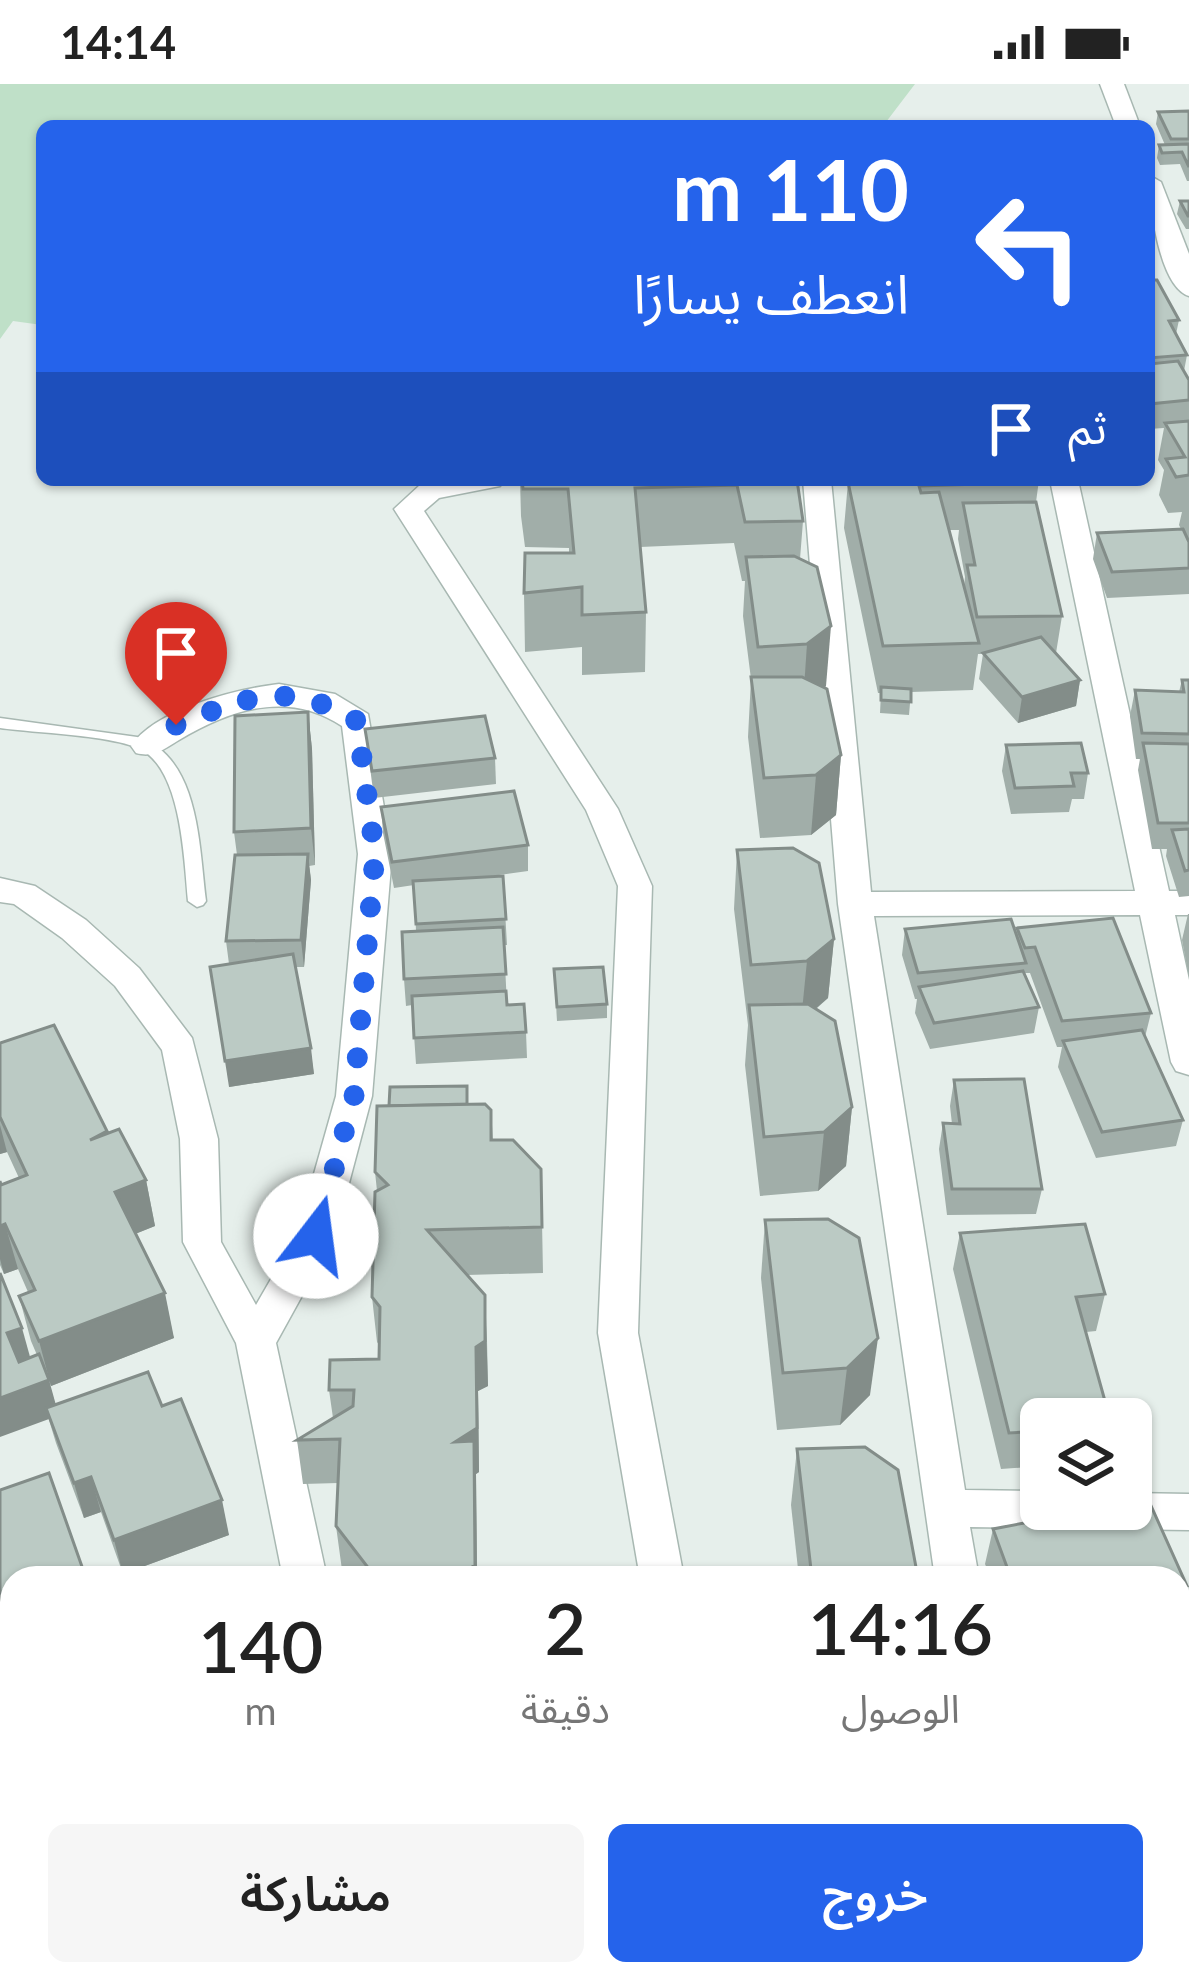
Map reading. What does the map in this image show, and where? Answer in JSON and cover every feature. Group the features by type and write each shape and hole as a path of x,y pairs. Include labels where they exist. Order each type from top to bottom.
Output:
{"street":[{"path":"1112,84 1126,120"},
{"path":"1155,198 1189,288"},
{"path":"457,486 430,491 408,509 602,809 634,886 618,1333 660,1566"},
{"path":"818,486 855,904 955,1566"},
{"path":"1065,486 1189,1062"},
{"path":"147,746 176,725 252,696 321,700 357,721 362,748 375,854 354,1096 316,1236 256,1342"},
{"path":"0,890 23,894 74,929 127,976 179,1047 199,1138 202,1242 256,1342 303,1566"},
{"path":"855,904 1189,904"},
{"path":"947,1508 1189,1512"}],"lane":[{"path":"0,723 147,746 171,772 185,812 197,901"}],"green space":[{"path":"0,84 915,84 888,120 36,120 36,324 13,321 0,339"}],"building":[{"path":"1189,111 1189,139 1171,139 1158,112"},
{"path":"1189,144 1189,167 1182,152 1162,153 1159,145"},
{"path":"1155,280 1179,320 1169,321 1187,355 1155,358"},
{"path":"1178,361 1189,380 1189,400 1155,403 1155,363"},
{"path":"1189,421 1189,475 1176,477 1166,459 1185,457 1165,423"},
{"path":"703,486 635,488 646,612 582,615 582,587 524,593 525,553 574,553 568,489 523,489"},
{"path":"737,486 798,486 803,521 745,522"},
{"path":"849,486 919,486 921,493 939,492 979,643 883,646"},
{"path":"1036,502 1062,616 977,617 967,565 975,565 963,503"},
{"path":"1183,529 1189,542 1189,568 1112,572 1097,533"},
{"path":"794,556 817,567 831,626 807,644 758,647 746,557"},
{"path":"1041,637 1080,680 1022,697 983,653"},
{"path":"751,677 802,677 827,689 841,755 816,775 764,778"},
{"path":"1182,680 1189,680 1189,734 1142,733 1135,690 1184,692"},
{"path":"881,687 911,689 911,702 881,700"},
{"path":"308,712 311,828 234,832 235,716"},
{"path":"485,716 495,758 372,771 365,729"},
{"path":"1081,743 1088,773 1071,773 1074,786 1015,788 1006,745"},
{"path":"1143,743 1189,744 1189,823 1158,823"},
{"path":"514,791 528,845 392,862 381,807"},
{"path":"1189,829 1189,870 1185,871 1172,830"},
{"path":"793,848 819,863 834,939 807,961 751,965 737,850"},
{"path":"308,854 301,940 226,941 235,855"},
{"path":"503,876 506,919 416,924 413,881"},
{"path":"1113,918 1151,1013 1062,1021 1035,947 1025,948 1017,928"},
{"path":"1011,919 1026,963 918,973 905,929"},
{"path":"503,927 506,974 404,979 402,932"},
{"path":"293,954 311,1048 225,1061 210,967"},
{"path":"603,967 607,1004 557,1007 554,969"},
{"path":"1023,971 1039,1007 934,1023 919,987"},
{"path":"506,991 507,1005 524,1004 526,1032 414,1038 412,996"},
{"path":"808,1004 835,1021 852,1107 824,1132 764,1137 749,1005"},
{"path":"54,1025 107,1131 90,1140 119,1129 146,1180 115,1192 165,1293 39,1341 19,1296 35,1290 5,1224 0,1226 0,1181 1,1185 27,1175 0,1117 0,1043"},
{"path":"1142,1030 1183,1120 1102,1132 1063,1041"},
{"path":"1024,1079 1042,1189 952,1189 943,1123 960,1124 954,1080"},
{"path":"467,1086 467,1104 389,1106 390,1087"},
{"path":"485,1104 491,1110 491,1140 513,1140 541,1169 542,1227 427,1230 485,1295 485,1341 476,1347 477,1428 455,1442 474,1441 473,1566 367,1566 336,1526 340,1439 297,1440 353,1406 354,1390 329,1390 330,1360 379,1359 380,1307 372,1297 375,1192 388,1185 375,1172 377,1106"},
{"path":"828,1219 859,1238 878,1338 847,1368 783,1373 765,1220"},
{"path":"1085,1224 1105,1294 1076,1297 1104,1398 1020,1398 1020,1432 1009,1433 960,1233"},
{"path":"0,1273 22,1328 7,1333 19,1362 39,1354 49,1380 0,1398"},
{"path":"148,1372 162,1406 181,1399 222,1500 114,1540 91,1477 74,1483 46,1408"},
{"path":"865,1447 898,1470 916,1566 811,1566 797,1449"},
{"path":"49,1473 82,1566 0,1566 0,1490"},
{"path":"1152,1508 1178,1566 1007,1566 993,1529 1020,1524 1020,1530 1152,1530"}],"route":[{"path":"176,725 252,696 321,700 357,721 375,854 354,1096 316,1236"}]}
